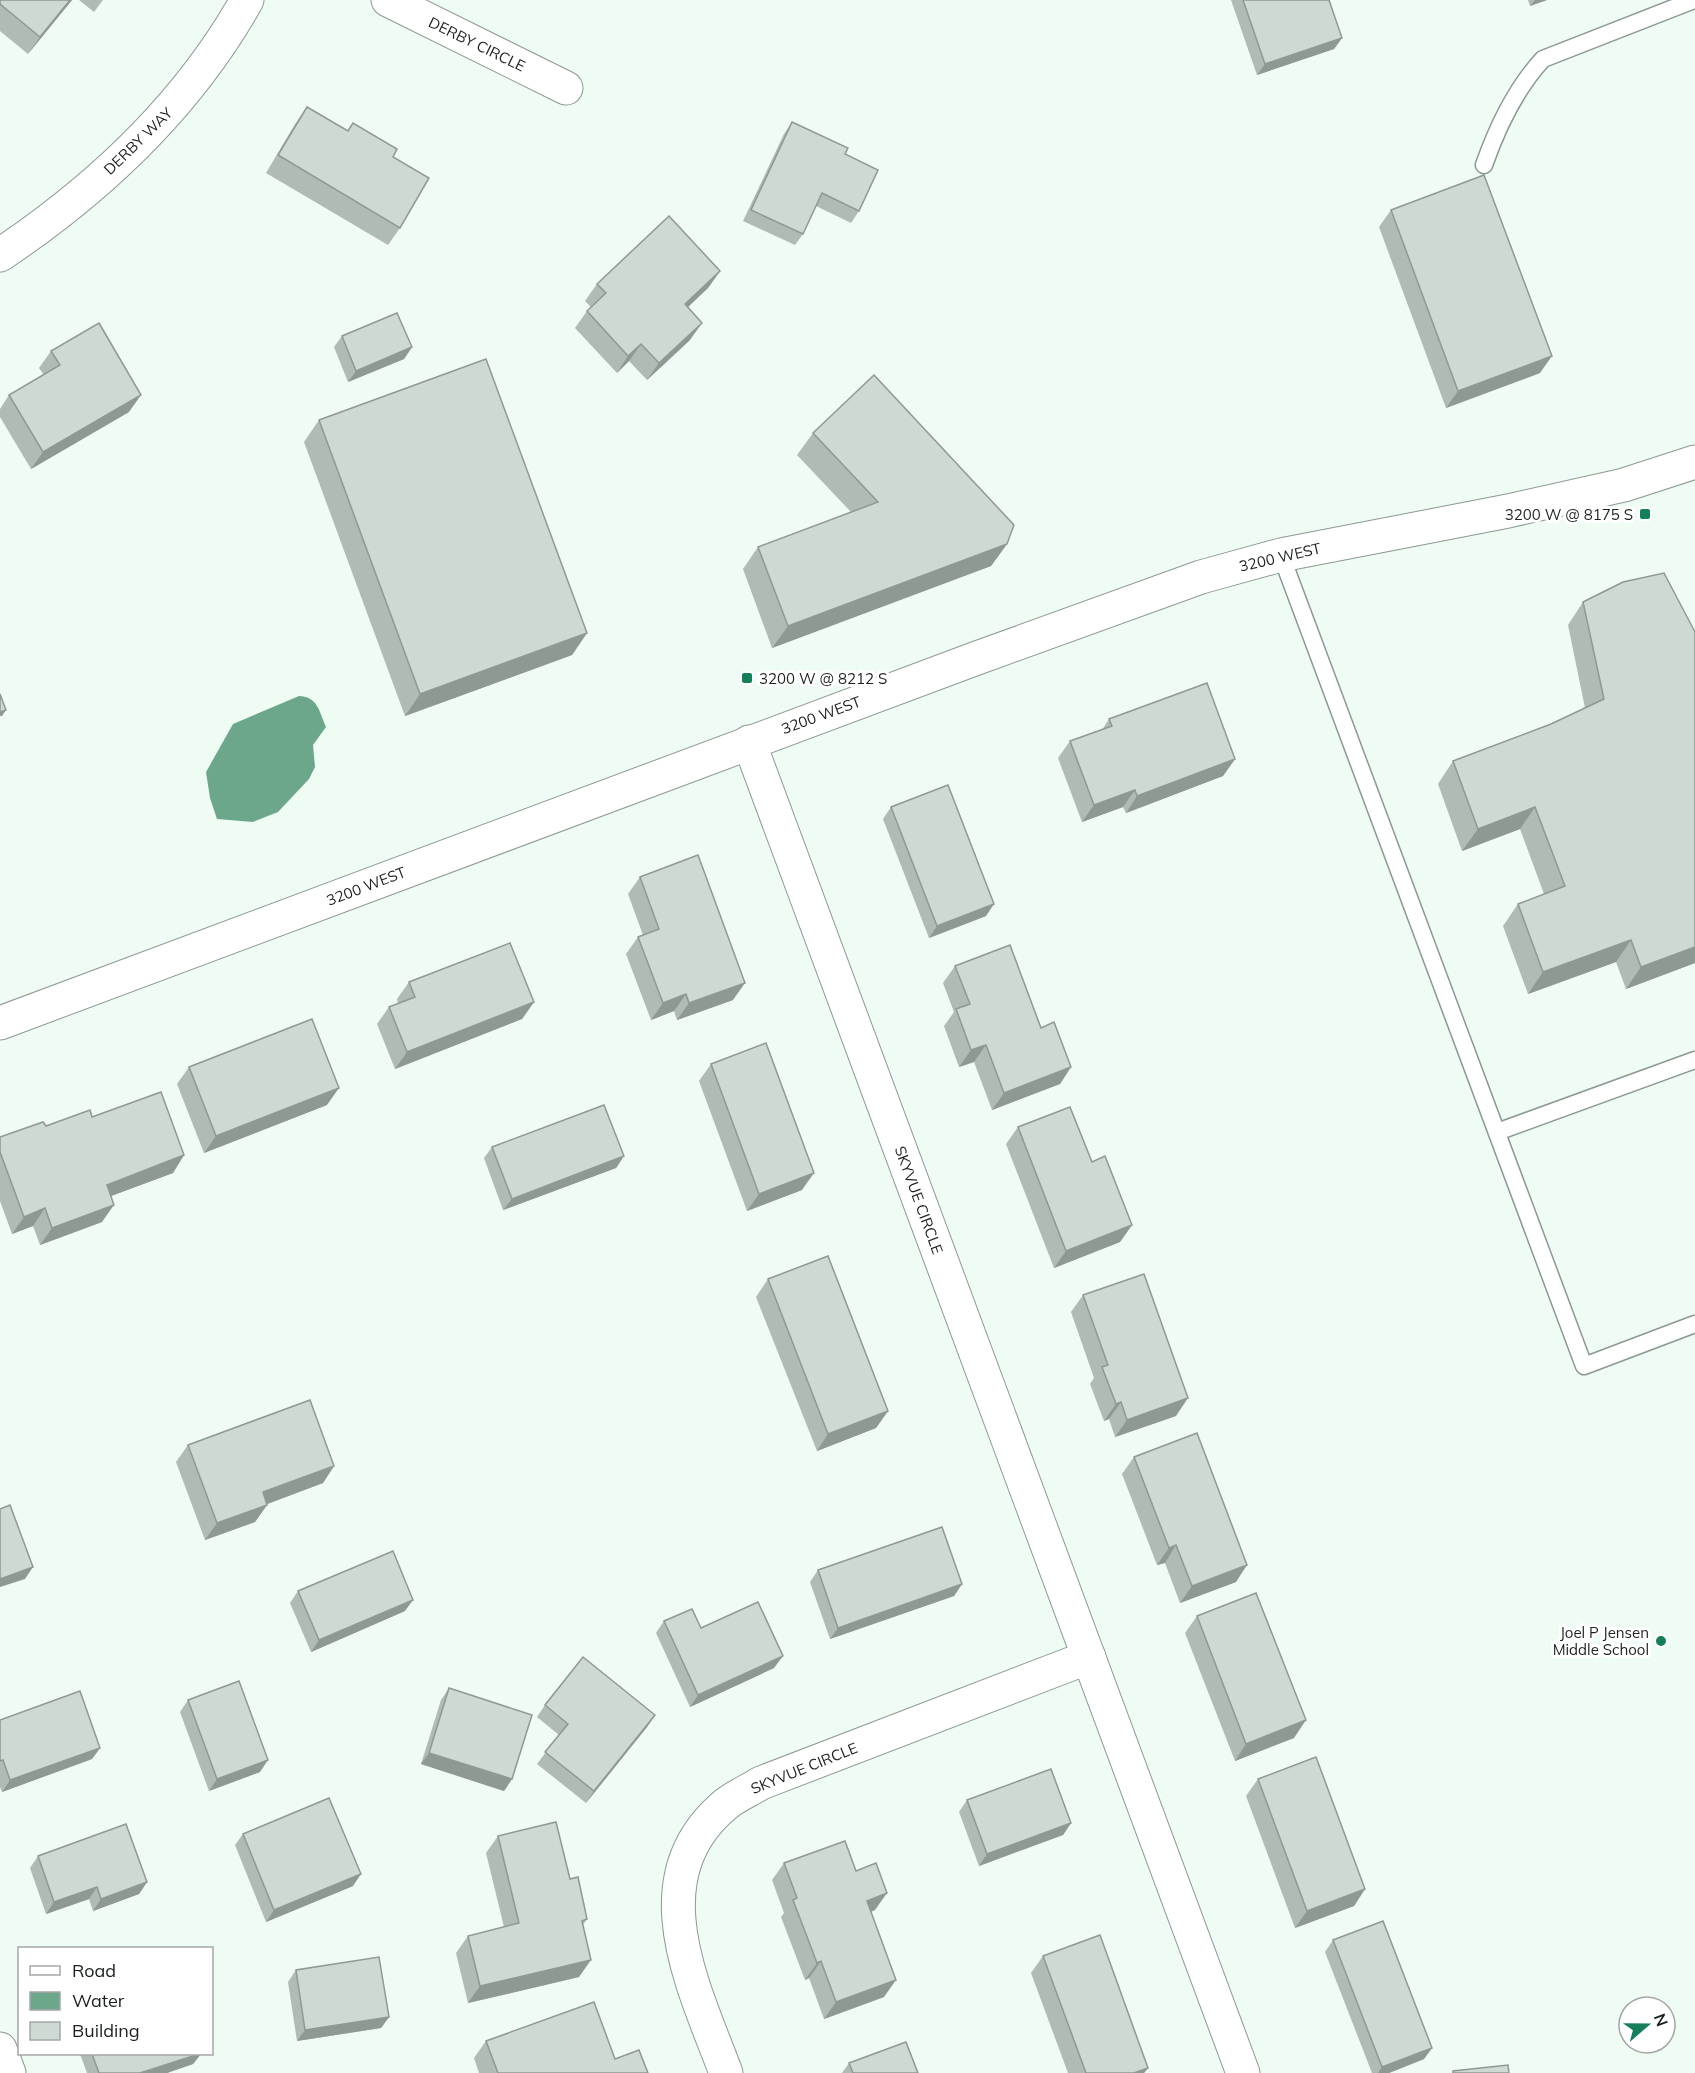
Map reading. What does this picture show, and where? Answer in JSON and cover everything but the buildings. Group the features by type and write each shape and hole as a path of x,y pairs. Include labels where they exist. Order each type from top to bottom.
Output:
{"street":[{"name":"DERBY WAY","path":"0,255 95,183 170,111 230,30 247,0"},
{"name":"DERBY CIRCLE","path":"388,0 566,88"},
{"name":"3200 WEST","path":"0,1023 749,742 1201,577 1281,555 1624,486 1695,462"},
{"name":"SKYVUE CIRCLE","path":"749,742 1243,2073"},
{"name":"SKYVUE CIRCLE","path":"726,2073 684,1959 679,1925 679,1892 687,1860 700,1832 726,1804 761,1783 1089,1658"},
{"path":"0,2049 9,2073"}],"lane":[{"path":"1484,165 1495,136 1533,70 1543,59 1694,0"},
{"path":"1281,555 1584,1366 1695,1324"},
{"path":"1497,1132 1695,1060"}],"water":[{"path":"299,696 314,702 326,727 313,745 315,767 309,779 278,812 253,822 217,819 210,798 206,772 233,724"}],"place":[{"name":"3200 W @ 8175 S","path":"1645,514"},
{"name":"3200 W @ 8212 S","path":"747,678"},
{"name":"Joel P Jensen Middle School","path":"1661,1641"}]}
